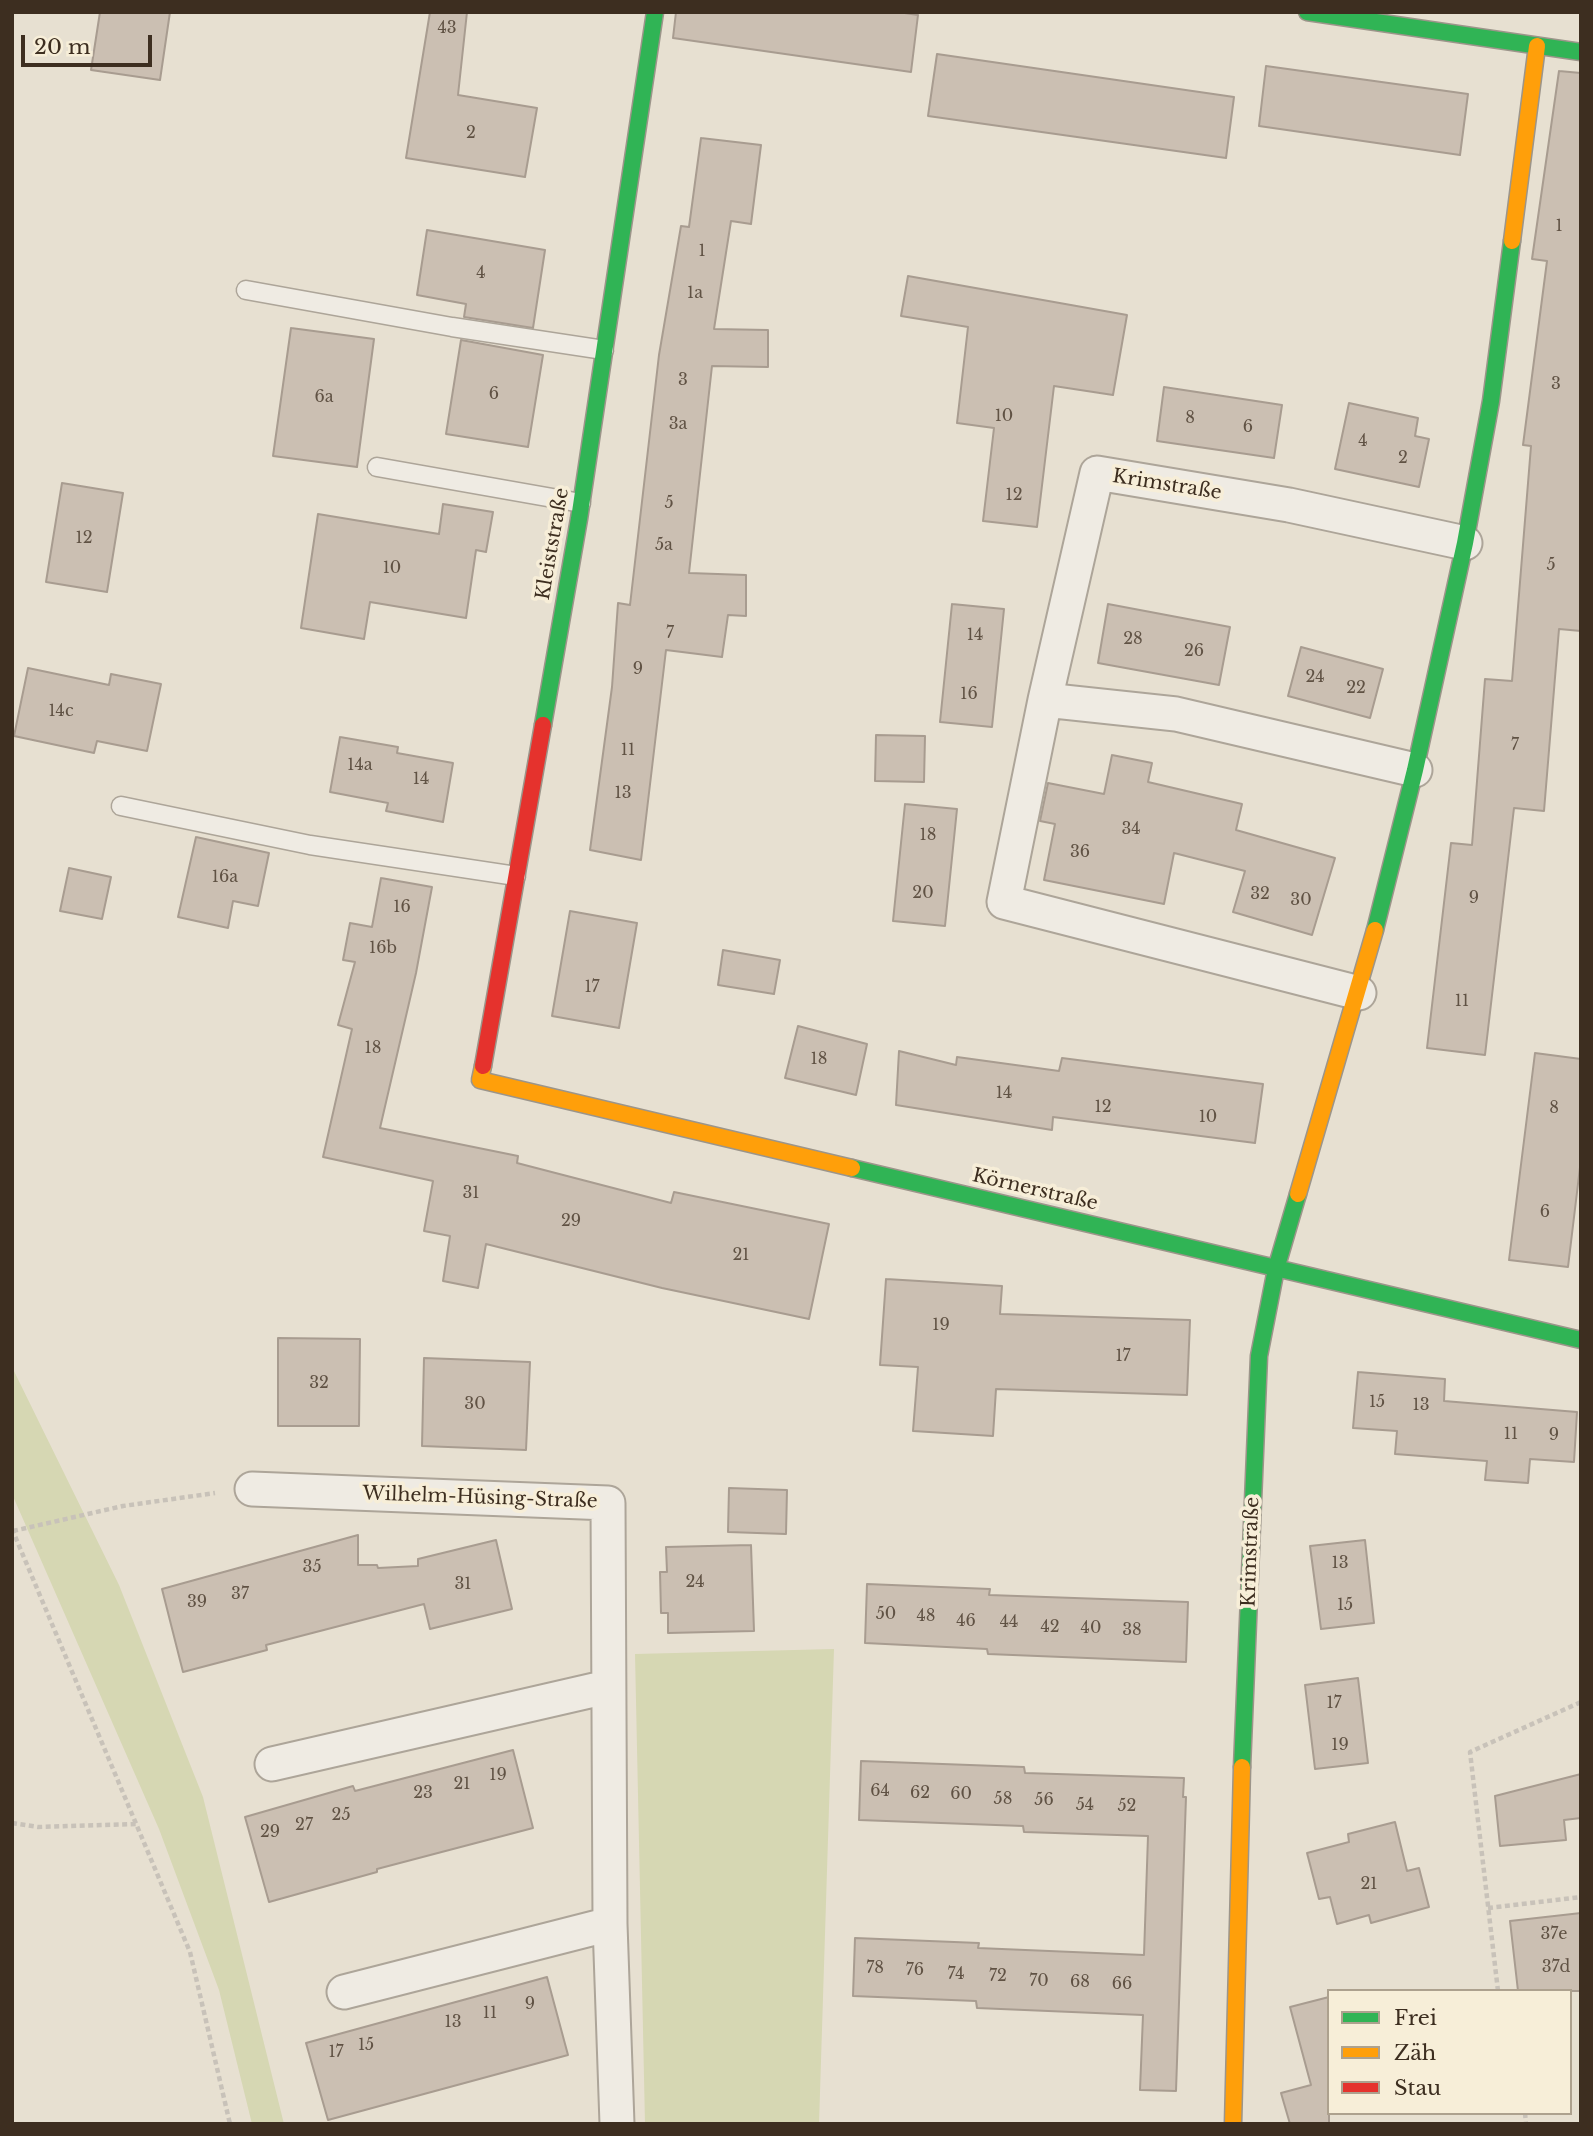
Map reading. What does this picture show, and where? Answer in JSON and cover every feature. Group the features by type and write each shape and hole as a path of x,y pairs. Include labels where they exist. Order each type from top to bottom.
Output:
{"street":[{"name":"Kleiststraße","path":"480,1080 581,503 655,12"},
{"path":"1307,12 1581,52"},
{"name":"Krimstraße","path":"1233,2124 1238,1860 1259,1356 1276,1269 1359,993 1415,770 1465,543 1491,401 1537,46"},
{"name":"Krimstraße","path":"1359,993 1004,902 1045,700 1097,473 1289,505 1465,543"},
{"path":"1045,700 1176,714 1415,770"},
{"name":"Körnerstraße","path":"480,1080 1581,1340"},
{"name":"Wilhelm-Hüsing-Straße","path":"252,1489 608,1503 610,1924 617,2124"},
{"path":"272,1764 607,1687"},
{"path":"344,1992 610,1924"}],"lane":[{"path":"246,290 452,327 604,350"},
{"path":"377,467 581,503"},
{"path":"121,806 310,845 516,876"}],"path":[{"path":"230,2124 190,1952 13,1530 123,1506 252,1489"},
{"path":"1498,1989 1470,1752 1581,1702"},
{"path":"12,1824 138,1824"},
{"path":"1488,1908 1581,1897"}],"green space":[{"path":"12,1367 119,1585 203,1797 284,2124 252,2124 219,1990 159,1829 12,1494"},
{"path":"834,1649 819,2124 645,2124 635,1654"}],"building":[{"path":"100,12 170,12 160,80 91,70"},
{"path":"430,12 467,12 458,95 537,108 525,177 406,158"},
{"path":"676,12 898,12 918,15 911,72 673,38"},
{"path":"937,54 1234,97 1226,158 928,116"},
{"path":"1266,66 1468,94 1460,155 1259,126"},
{"path":"1559,71 1581,73 1581,631 1559,629 1544,811 1514,808 1485,1055 1427,1048 1451,843 1472,845 1485,679 1512,681 1531,446 1523,445 1547,261 1532,259"},
{"path":"701,138 761,145 751,224 731,221 714,329 768,330 768,367 712,366 689,573 746,575 746,616 728,615 722,657 666,650 641,860 590,850 612,687 618,603 630,605 659,355 681,226 689,227"},
{"path":"427,230 545,250 533,328 464,317 466,304 417,295"},
{"path":"908,276 1127,315 1113,395 1054,386 1037,527 983,521 994,428 957,423 968,327 901,316"},
{"path":"291,328 374,339 357,467 273,456"},
{"path":"461,340 543,355 528,447 446,434"},
{"path":"1164,387 1282,405 1274,458 1157,441"},
{"path":"1349,403 1418,418 1415,436 1429,439 1419,487 1335,469"},
{"path":"62,483 123,493 107,592 46,582"},
{"path":"443,504 493,512 486,552 476,550 466,618 370,602 364,639 301,628 318,514 439,534"},
{"path":"952,604 1004,609 992,727 940,722"},
{"path":"1108,604 1230,627 1219,685 1098,663"},
{"path":"1301,647 1383,669 1370,718 1288,696"},
{"path":"28,668 109,685 111,674 161,684 147,751 97,741 94,753 14,736"},
{"path":"876,735 925,736 924,782 875,781"},
{"path":"340,737 398,747 397,753 453,763 443,822 386,811 388,803 330,792"},
{"path":"1112,755 1152,763 1148,782 1242,804 1236,830 1335,858 1312,935 1233,912 1245,871 1174,853 1164,904 1044,880 1055,824 1040,821 1048,783 1104,794"},
{"path":"905,804 957,809 945,926 893,921"},
{"path":"196,837 269,853 258,906 233,901 228,928 178,917"},
{"path":"69,868 111,877 102,919 60,911"},
{"path":"381,878 432,887 416,973 380,1128 518,1156 517,1163 671,1203 674,1192 829,1224 809,1319 662,1288 486,1244 478,1288 443,1281 450,1236 424,1231 433,1181 323,1157 352,1029 338,1025 355,962 343,960 350,923 372,927"},
{"path":"570,911 637,923 619,1028 552,1016"},
{"path":"723,950 780,960 774,994 718,985"},
{"path":"798,1026 867,1044 856,1095 785,1078"},
{"path":"899,1051 956,1065 957,1057 1059,1071 1062,1058 1263,1084 1255,1143 1053,1117 1052,1130 896,1105"},
{"path":"1535,1053 1581,1059 1581,1159 1568,1267 1509,1260"},
{"path":"886,1279 1002,1286 1000,1314 1190,1320 1187,1395 996,1389 993,1436 913,1431 918,1367 880,1365"},
{"path":"278,1338 360,1339 359,1426 278,1426"},
{"path":"424,1358 530,1362 526,1450 422,1446"},
{"path":"1358,1372 1445,1379 1444,1401 1577,1412 1574,1462 1530,1459 1528,1483 1485,1480 1487,1461 1395,1454 1397,1431 1353,1428"},
{"path":"729,1488 787,1490 786,1534 728,1532"},
{"path":"358,1535 358,1565 377,1565 378,1568 418,1566 418,1559 496,1540 512,1609 430,1629 424,1604 266,1645 267,1650 183,1672 162,1589"},
{"path":"1365,1540 1374,1623 1321,1629 1310,1546"},
{"path":"751,1545 754,1631 668,1633 668,1613 661,1613 660,1572 667,1572 666,1547"},
{"path":"867,1584 990,1589 989,1595 1188,1602 1186,1662 988,1654 987,1649 865,1643"},
{"path":"1358,1678 1368,1763 1315,1769 1305,1685"},
{"path":"513,1750 533,1828 377,1869 377,1872 269,1902 245,1817 353,1786 355,1791"},
{"path":"861,1761 1024,1767 1025,1773 1184,1778 1183,1797 1186,1797 1176,2091 1140,2090 1143,2015 977,2008 976,2001 853,1996 855,1938 979,1943 978,1948 1144,1955 1148,1836 1024,1832 1023,1826 859,1820"},
{"path":"1581,1774 1581,1818 1564,1820 1566,1840 1500,1846 1495,1796"},
{"path":"1395,1822 1407,1871 1419,1868 1429,1907 1371,1923 1369,1915 1337,1924 1330,1897 1319,1899 1307,1853 1349,1842 1348,1834"},
{"path":"1581,1913 1581,1991 1518,1989 1510,1921"},
{"path":"547,1977 568,2055 328,2120 306,2043"},
{"path":"1327,1998 1329,2124 1290,2124 1281,2093 1311,2085 1290,2007"}],"traffic: fast":[{"path":"543,725 579,519 655,12"},
{"path":"1307,12 1581,52"},
{"path":"1375,930 1415,770 1465,543 1491,401 1512,241"},
{"path":"852,1168 1581,1340"},
{"path":"1242,1767 1259,1356 1276,1269 1298,1194"}],"traffic: slow":[{"path":"1512,241 1537,46"},
{"path":"1298,1194 1375,930"},
{"path":"483,1066 480,1080 852,1168"},
{"path":"1233,2124 1242,1767"}],"traffic: jam":[{"path":"483,1066 543,725"}]}
